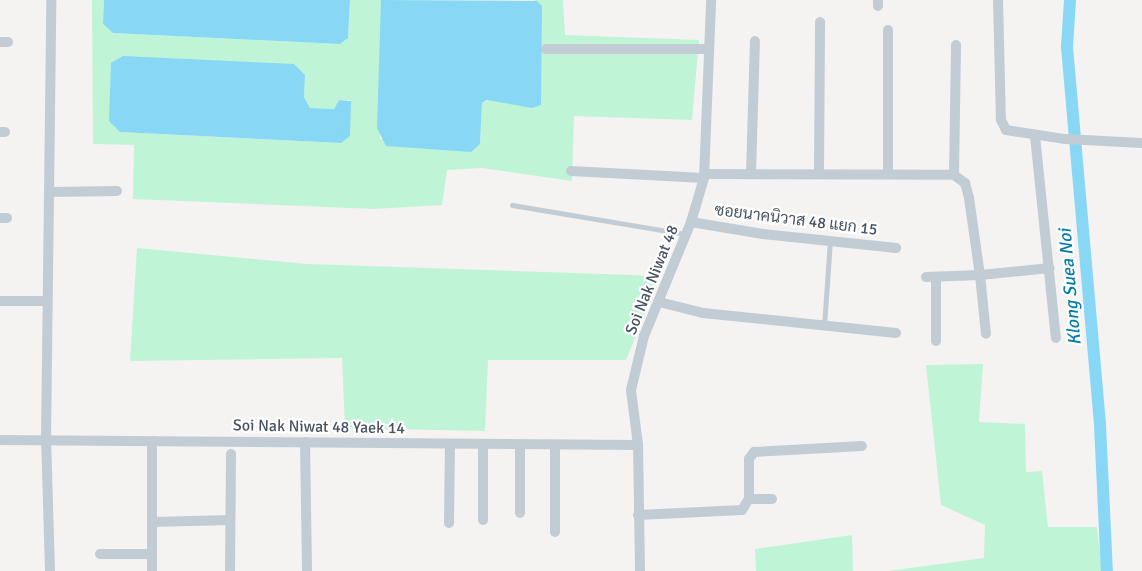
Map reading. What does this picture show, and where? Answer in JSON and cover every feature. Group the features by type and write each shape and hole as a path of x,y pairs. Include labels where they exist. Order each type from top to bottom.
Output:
{"street":[{"path":"50,571 46,440 51,0"},
{"name":"Soi Nak Niwat 48","path":"640,571 638,445 631,390 644,336 691,222 704,176 707,49 711,0"},
{"path":"998,0 1001,120 1006,130 1065,139 1142,143"},
{"path":"819,173 820,22"},
{"path":"888,30 888,173"},
{"path":"751,174 755,40"},
{"path":"954,175 956,45"},
{"path":"546,49 707,49"},
{"path":"1035,136 1056,338"},
{"path":"571,171 704,176 819,173 954,175 965,183 969,198 986,334"},
{"path":"49,192 117,191"},
{"name":"ซอยนาคนิวาส 48 แยก 15","path":"691,222 896,248"},
{"path":"936,341 931,277 1050,268"},
{"path":"0,302 47,301"},
{"path":"659,302 703,313 896,333"},
{"name":"Soi Nak Niwat 48 Yaek 14","path":"0,440 638,445"},
{"path":"152,441 152,571"},
{"path":"305,442 308,571"},
{"path":"449,523 450,444"},
{"path":"483,444 483,520"},
{"path":"520,445 520,513"},
{"path":"555,445 555,532"},
{"path":"639,515 742,510 749,500 749,459 754,452 862,446"},
{"path":"230,571 231,454"},
{"path":"749,500 772,499"},
{"path":"152,522 230,520"},
{"path":"100,554 152,554"}],"lane":[{"path":"512,205 686,234"},
{"path":"824,326 830,241"}],"green space":[{"path":"92,0 104,0 103,24 113,33 340,44 348,38 350,0 381,0 380,139 480,144 482,103 492,99 535,0 563,0 565,35 699,40 692,120 574,116 572,181 482,168 447,170 442,205 374,209 133,199 134,145 93,144","holes":["305,75 304,97 310,108 334,109 339,100 350,100 341,143 120,132"]},
{"path":"137,248 308,264 661,276 626,360 488,360 485,431 345,428 342,358 130,361"},
{"path":"983,364 979,422 1025,424 1026,472 1042,471 1048,527 1097,527 1102,571 888,571 984,558 985,525 941,505 926,365"},
{"path":"852,535 853,571 756,571 755,549"}],"water":[{"path":"104,0 350,0 348,38 340,44 113,33 103,24"},
{"path":"381,0 537,1 542,6 541,105 532,108 487,100 482,103 480,144 471,152 386,146 377,128"},
{"path":"123,56 294,64 305,75 304,97 310,108 334,109 339,100 351,101 350,136 341,143 120,132 109,121 111,63"}],"waterway":[{"name":"Klong Suea Noi","path":"1070,0 1067,47 1100,425 1107,571"}]}
